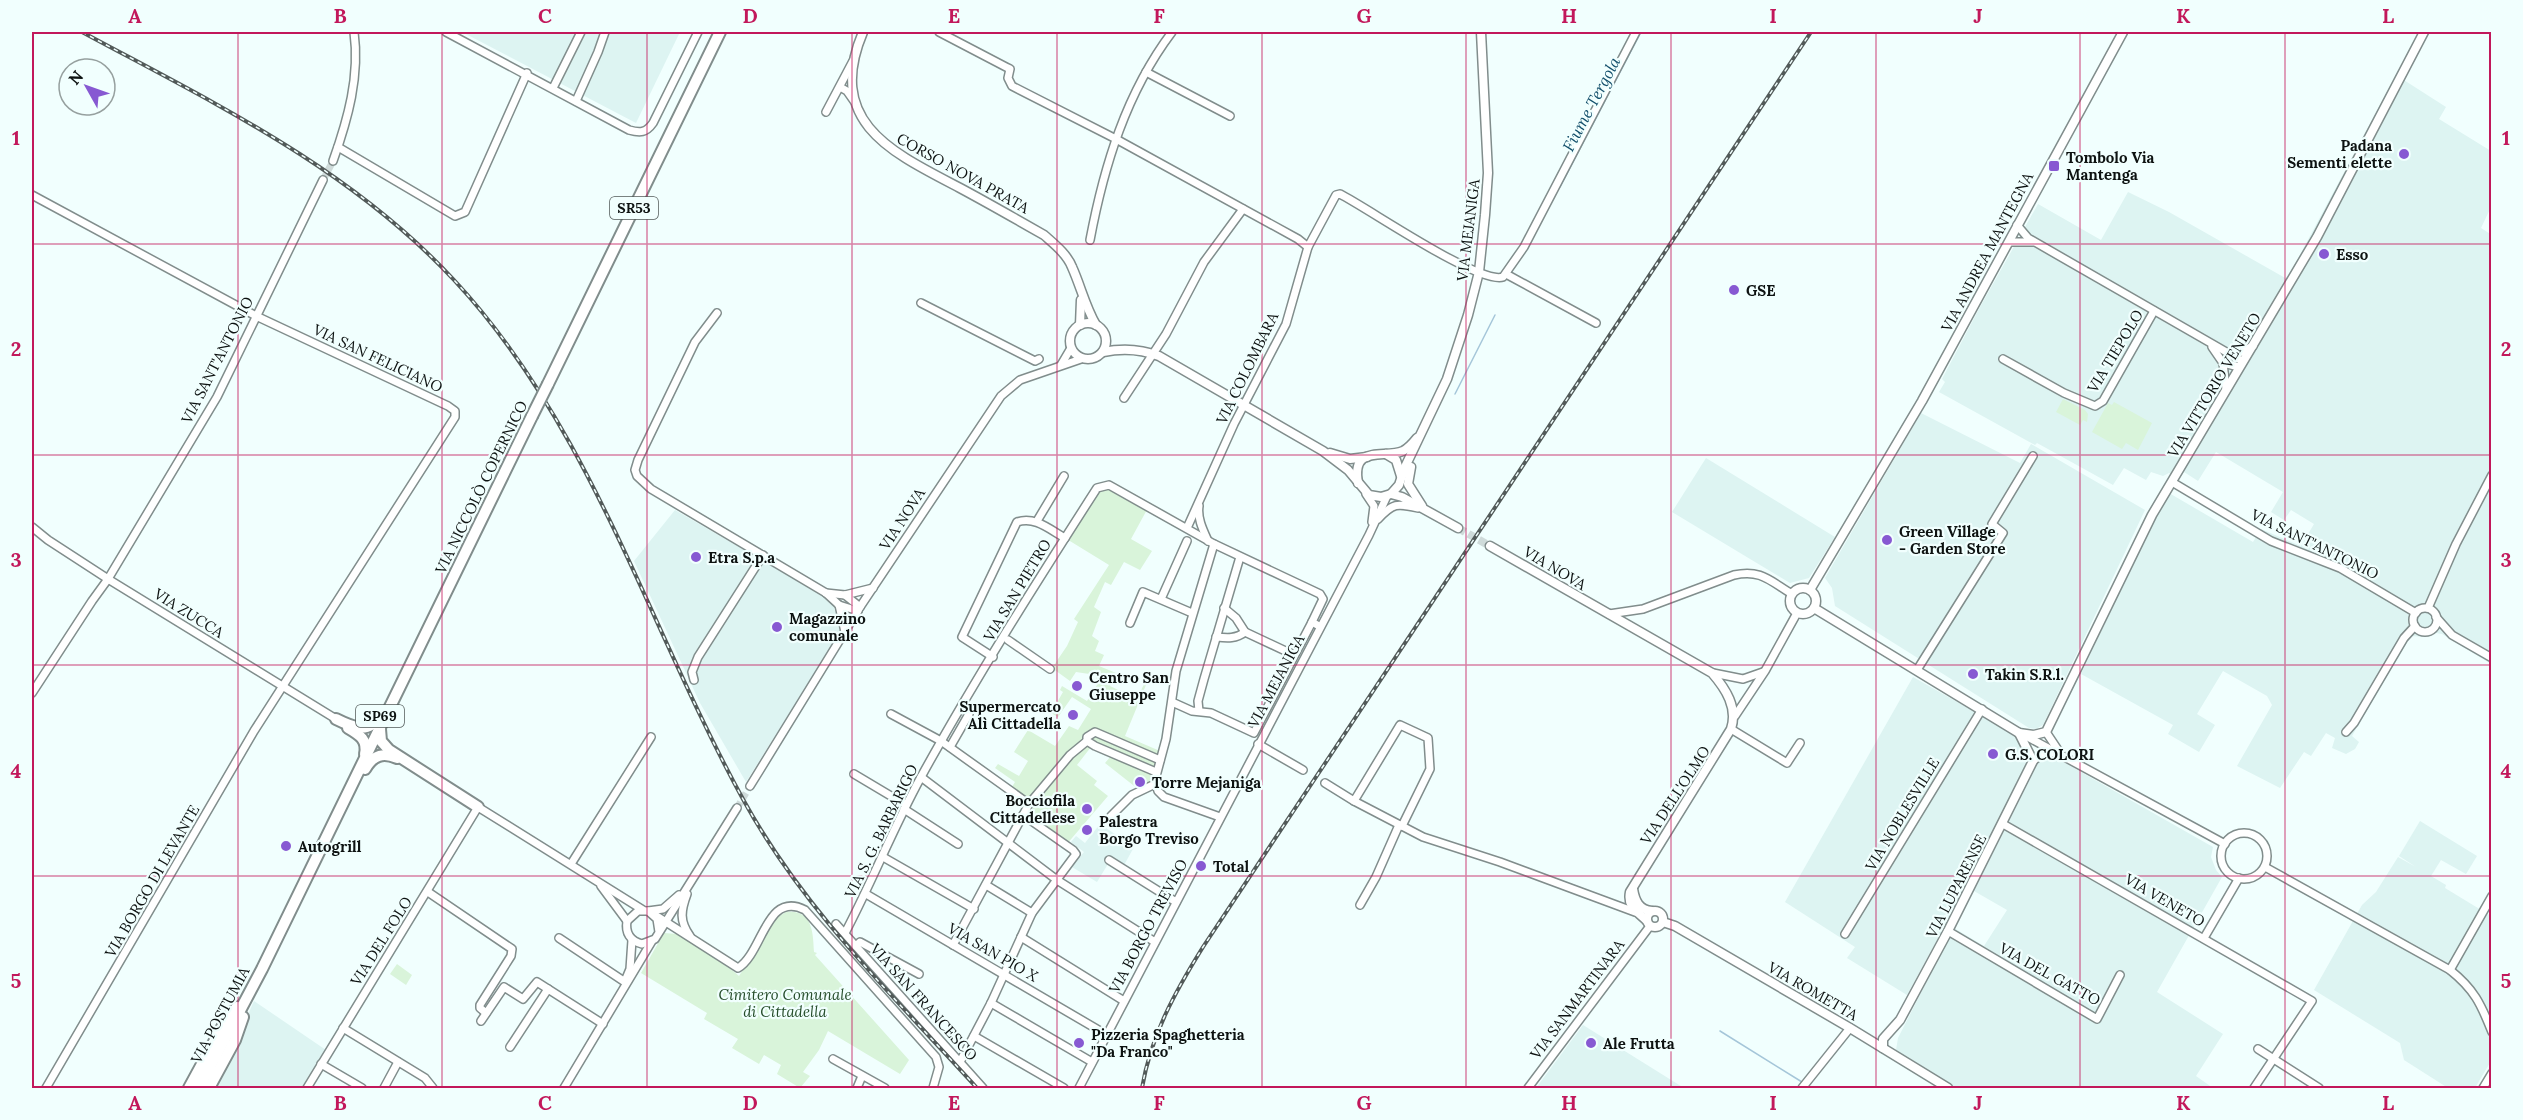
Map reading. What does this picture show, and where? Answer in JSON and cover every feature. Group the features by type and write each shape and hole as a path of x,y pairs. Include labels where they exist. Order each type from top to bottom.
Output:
{"highway":[{"name":"VIA NICCOLÒ COPERNICO","path":"268,955 720,32"},
{"name":"SP69","path":"336,719 357,728 372,726 407,672"},
{"name":"SP69","path":"336,719 364,739 366,746 364,760"},
{"name":"SP69","path":"380,726 382,744 402,760 478,807"},
{"name":"SP69","path":"340,810 354,790 366,765 374,758 386,755 402,760"},
{"name":"VIA POSTUMIA","path":"199,1089 268,955"},
{"path":"189,1089 226,1020 262,969"},
{"path":"209,1089 235,1040 262,969"}],"main road":[{"name":"CORSO NOVA PRATA","path":"863,32 854,60 854,101 870,129 895,153 1044,235 1059,248 1072,266 1080,294 1096,325"},
{"name":"VIA MEJANIGA","path":"1389,495 1401,479 1428,423 1458,347 1479,272 1488,173 1481,32"},
{"name":"VIA ANDREA MANTEGNA","path":"1810,590 1922,401 2009,242 2018,232 2123,32"},
{"name":"VIA VITTORIO VENETO","path":"2046,732 2152,515 2317,237 2424,32"},
{"name":"CORSO NOVA PRATA","path":"1080,294 1080,325"},
{"path":"1081,359 1071,348 1072,332 1080,325 1096,325"},
{"name":"VIA NOVA","path":"1096,325 1106,337 1133,350 1153,354 1323,451 1348,470 1358,483"},
{"path":"1103,352 1106,337"},
{"name":"VIA NOVA","path":"1081,359 1091,360 1103,352 1133,350"},
{"name":"VIA MEJANIGA","path":"1367,457 1407,449 1428,423"},
{"name":"VIA MEJANIGA","path":"1422,435 1407,480 1409,488 1422,508"},
{"name":"VIA NOVA","path":"1323,451 1350,459 1367,457"},
{"path":"1386,454 1399,465 1401,479 1409,495 1422,508"},
{"path":"1358,483 1358,468 1367,457"},
{"name":"VIA MEJANIGA","path":"1358,483 1364,492"},
{"path":"1364,492 1375,497 1389,495 1402,498 1458,528"},
{"name":"VIA NOVA","path":"1490,546 1712,673"},
{"path":"1800,588 1810,590 1816,600 1814,608 1807,614 1797,613 1790,605 1792,594 1800,588"},
{"path":"1814,608 2019,733 2034,735 2046,732"},
{"path":"1712,673 1726,693 1735,716"},
{"name":"VIA DELL'OLMO","path":"1632,900 1633,885 1731,729 1735,716"},
{"path":"2019,733 2033,761"},
{"name":"VIA LUPARENSE","path":"1883,1048 1883,1039 1899,1020 1948,931 2033,761"},
{"path":"1632,900 1635,912 1648,923 1658,927 1663,922"},
{"name":"VIA ROMETTA","path":"1632,900 1642,908 1660,912 1663,922 1700,940 1850,1028 1948,1089"},
{"path":"1648,923 1649,914 1652,911"}],"street":[{"path":"333,161 347,118 355,81 354,32"},
{"path":"446,32 527,73 629,130 640,133 649,129 696,32"},
{"path":"554,88 581,32"},
{"path":"576,101 605,32"},
{"path":"939,32 1010,69 1008,78 1012,86 1116,139 1298,239 1308,248"},
{"path":"1090,240 1107,163 1128,107 1154,56 1172,32"},
{"path":"1479,272 1498,279 1506,274 1524,247 1636,32"},
{"path":"826,112 854,60"},
{"path":"1146,72 1230,116"},
{"path":"338,147 454,216 458,216 465,212 527,73"},
{"path":"840,87 847,91 854,101"},
{"name":"VIA SANT'ANTONIO","path":"32,693 108,579 217,397 323,180"},
{"name":"VIA COLOMBARA","path":"1187,528 1244,405 1286,324 1308,248 1336,195 1340,194 1461,265 1479,272"},
{"name":"VIA SAN FELICIANO","path":"32,195 256,316 455,411 455,417 283,687"},
{"path":"1124,398 1179,312 1204,262 1243,209"},
{"name":"VIA TIEPOLO","path":"2018,232 2230,354 2241,364"},
{"path":"1506,274 1596,323"},
{"path":"921,303 1035,362 1039,360"},
{"name":"VIA TIEPOLO","path":"2003,359 2064,393 2096,406 2107,395 2154,311"},
{"path":"717,313 695,342 644,445 635,470 637,476 651,489 826,593 839,605 859,609"},
{"name":"VIA TIEPOLO","path":"2208,343 2223,363"},
{"path":"2230,354 2239,353 2253,346"},
{"path":"1061,365 1071,348"},
{"name":"VIA NOVA","path":"750,786 859,609 1001,396 1020,380 1081,359"},
{"path":"2226,389 2223,363 2241,364"},
{"path":"1917,670 2003,533 1992,524 2033,456"},
{"path":"2428,608 2456,544 2492,475"},
{"name":"VIA SAN PIETRO","path":"1037,521 1064,476"},
{"name":"VIA SANT'ANTONIO","path":"2172,482 2271,540 2340,568 2416,613"},
{"name":"VIA SAN PIETRO","path":"941,741 1097,488 1109,485 1187,528"},
{"name":"VIA MEJANIGA","path":"1364,492 1374,506 1369,535"},
{"name":"VIA MEJANIGA","path":"1258,744 1389,495"},
{"name":"VIA COLOMBARA","path":"1202,496 1198,511 1211,542"},
{"path":"1376,520 1393,506 1402,504 1422,508"},
{"name":"VIA SAN PIETRO","path":"993,657 962,637 1017,522 1037,521 1065,538"},
{"name":"VIA ZUCCA","path":"32,527 108,579 336,719"},
{"path":"1172,702 1192,711 1211,713 1254,733 1323,597 1240,557 1187,528"},
{"path":"1161,600 1187,541"},
{"path":"1211,542 1180,654 1166,739 1156,772 1155,784 1164,797 1220,817"},
{"path":"694,680 692,672 698,657 763,555"},
{"path":"1199,711 1198,701 1240,557"},
{"path":"1606,614 1643,609 1734,575 1749,572 1763,576 1792,594"},
{"path":"826,593 845,595 873,588"},
{"path":"1130,623 1143,592 1192,613"},
{"path":"845,595 859,609"},
{"path":"839,605 845,632"},
{"path":"2451,635 2428,608 2422,608 2416,613 2413,619 2420,631 2430,630 2451,635 2492,658"},
{"path":"1224,609 1236,618 1245,632 1294,655"},
{"name":"VIA DELL'OLMO","path":"1735,716 1765,670 1797,613"},
{"path":"2430,630 2436,623 2436,617"},
{"path":"1311,622 1320,626"},
{"path":"2346,732 2354,723 2408,632 2415,626"},
{"path":"1216,637 1229,639 1245,632"},
{"name":"VIA SAN PIETRO","path":"1008,640 1050,669"},
{"path":"1745,699 1736,700 1726,693 1732,681 1765,670"},
{"path":"1712,673 1740,679 1752,689"},
{"name":"VIA BORGO DI LEVANTE","path":"46,1089 254,731 283,687"},
{"name":"VIA SAN PIETRO","path":"950,747 969,714 969,710 963,706"},
{"name":"VIA NOBLESVILLE","path":"1845,934 1982,709"},
{"path":"891,714 941,741 1029,804"},
{"path":"1263,714 1271,718"},
{"path":"1354,801 1400,725 1428,738 1430,769 1360,905"},
{"path":"1731,729 1787,763 1800,743"},
{"path":"953,945 1029,804 1070,755 1087,741 1090,734 1095,732 1160,760"},
{"path":"2046,732 2061,754"},
{"path":"2019,733 2224,844"},
{"path":"571,864 651,737"},
{"name":"VIA S. G. BARBARIGO","path":"845,933 866,894 905,807 941,741"},
{"path":"1087,741 1156,772"},
{"path":"1258,744 1304,770"},
{"name":"VIA BORGO TREVISO","path":"1079,1089 1258,744"},
{"path":"2033,761 2045,752 2061,754"},
{"path":"854,774 958,844"},
{"path":"921,777 1057,880 1155,942"},
{"path":"1325,783 1400,826 1434,841 1635,912"},
{"path":"1112,816 1132,795 1155,784"},
{"name":"SP69","path":"478,807 649,912"},
{"name":"VIA DEL FOLO","path":"306,1089 478,807"},
{"path":"656,936 737,808"},
{"path":"960,1062 991,1002 1032,913 1076,854 1023,815"},
{"name":"VIA VENETO","path":"2003,824 2312,1001 2275,1059"},
{"path":"2248,833 2254,835 2265,844 2267,852 2265,867 2254,877 2232,876 2223,865 2224,844 2235,835 2248,833"},
{"path":"883,857 974,909"},
{"path":"1109,860 1176,902"},
{"path":"2265,867 2451,970 2481,1002 2492,1032"},
{"path":"627,921 634,913 663,909 674,901 694,877"},
{"path":"693,941 683,927 682,906 694,877"},
{"path":"2204,938 2239,878"},
{"name":"SP69","path":"595,879 627,921 627,931 632,940 630,969 620,998"},
{"path":"986,885 1032,913"},
{"path":"428,892 512,949 511,956 480,1005 480,1008 486,1012"},
{"name":"VIA SAN PIO X","path":"866,894 1107,1035"},
{"path":"2451,970 2492,896"},
{"path":"1611,902 1632,900"},
{"path":"649,912 738,968 747,958 774,914 785,906 798,906 806,910 936,1057 939,1067 933,1089"},
{"path":"649,912 659,923 656,936"},
{"name":"VIA SANMARTINARA","path":"1528,1089 1648,923"},
{"name":"VIA SAN FRANCESCO","path":"836,924 983,1089"},
{"path":"632,940 642,944 669,929 693,941"},
{"name":"VIA DEL GATTO","path":"1948,931 2097,1019 2120,975"},
{"name":"SP69","path":"566,1086 656,936"},
{"path":"559,938 625,982"},
{"path":"1021,938 1124,1001"},
{"path":"856,946 860,942 919,974"},
{"path":"481,1021 505,986 522,999 536,982 603,1024"},
{"path":"510,1047 548,989"},
{"path":"991,1002 1092,1062"},
{"path":"343,1028 425,1078 433,1089"},
{"path":"1802,1089 1850,1028"},
{"path":"974,1036 1064,1089"},
{"path":"2258,1049 2319,1089"},
{"path":"833,1059 885,1089"},
{"path":"2254,1089 2275,1059"},
{"path":"384,1089 398,1062"},
{"path":"321,1064 362,1089"},
{"path":"2483,1089 2492,1073"},
{"path":"857,1089 862,1076"},
{"path":"566,1086 576,1089"}],"shaded area":[{"path":"462,32 680,32 636,123"},
{"path":"2396,75 2446,107 2439,119 2491,151 2491,207 2481,228 2492,235 2491,664 2442,634 2436,633 2425,637 2411,636 2352,736 2359,742 2355,749 2346,754 2332,748 2335,738 2326,733 2311,756 2304,752 2280,788 2237,766 2272,705 2267,696 2223,671 2197,714 2215,725 2199,752 2168,734 2173,725 2081,674 2158,510 2169,493 2253,542 2261,529 2301,546 2314,524 2291,510 2284,520 2271,512 2283,492 2216,452 2198,481 2184,472 2179,479 2169,473 2163,476 2151,472 2146,480 2124,468 2113,485 1939,392 1945,382 1942,379 2038,204 2101,240 2128,192 2169,212 2287,279"},
{"path":"1921,413 2020,463 2031,444 2145,510 2043,725 2036,729 2029,728 1835,606 1832,588 1825,578"},
{"path":"1706,458 1835,537 1809,578 1790,583 1672,512"},
{"path":"675,510 825,597 833,605 840,625 839,634 746,782 700,703 634,561"},
{"path":"1913,677 2021,740 2029,761 1980,862 1907,995 1847,958 1855,947 1785,902"},
{"path":"2045,755 2051,755 2213,847 2211,857 2216,870 2222,877 2157,992 2223,1034 2196,1076 2213,1088 1956,1088 1902,1056 1896,1050 1898,1038 1954,928 1984,946 2007,910 1974,891 2040,759"},
{"path":"2420,821 2477,856 2466,874 2441,860 2431,876 2446,885 2445,888 2491,916 2491,1061 2475,1088 2448,1088 2404,1060 2400,1043 2314,990 2362,905 2376,892 2398,857 2416,867 2399,856"},
{"path":"1100,824 1134,847 1123,867 1111,859 1097,882 1072,867 1084,852 1071,842 1076,836 1085,843"},
{"path":"254,1001 326,1050 303,1088 215,1088"},
{"path":"1583,1025 1684,1088 1536,1088"}],"green space":[{"path":"2063,399 2085,410 2088,414 2087,422 2083,420 2080,425 2056,412"},
{"path":"2114,402 2152,423 2138,450 2126,443 2122,449 2092,432 2108,403 2112,405"},
{"path":"1103,485 1149,506 1131,539 1152,551 1140,570 1124,562 1111,585 1105,582 1094,607 1101,612 1092,636 1099,641 1095,651 1104,655 1099,666 1116,673 1110,686 1137,699 1144,684 1146,685 1125,736 1160,751 1152,783 1138,789 1105,763 1111,756 1091,747 1077,765 1097,781 1094,785 1108,796 1066,845 1023,815 1029,804 1010,790 1015,782 995,768 998,764 1019,776 1028,761 1014,752 1028,730 1055,746 1069,726 1078,730 1091,709 1072,697 1058,717 1051,713 1063,692 1060,690 1062,686 1087,701 1097,685 1096,675 1076,672 1070,681 1052,668 1067,646 1078,622 1074,619 1109,565 1065,538"},
{"name":"Cimitero Comunale di Cittadella","path":"786,912 802,914 806,918 812,930 814,952 817,953 815,955 909,1060 900,1074 828,1031 819,1050 803,1072 810,1076 800,1088 777,1074 781,1065 764,1055 759,1064 732,1048 738,1039 704,1019 707,1013 641,973 664,933 677,934 719,959 739,976 776,918"},
{"path":"397,964 412,975 406,985 390,974"}],"waterway":[{"name":"Fiume Tergola","path":"1560,187 1641,32"},
{"name":"Fiume Tergola","path":"1455,394 1495,315"},
{"name":"Fiume Tergola","path":"1720,1031 1802,1082"}],"tunnel":[{"path":"323,180 333,161"},
{"path":"1458,528 1490,546"},
{"path":"737,808 750,786"}],"railway":[{"path":"82,32 230,112 325,171 371,204 414,240 454,280 502,338 544,399 581,464 615,531 710,735 744,801 768,841 794,879 852,952 977,1088"},
{"path":"1142,1088 1151,1050 1165,1014 1203,947 1811,32"}],"place":[{"name":"Padana Sementi elette","path":"2404,154"},
{"name":"Tombolo Via Mantenga","path":"2054,166"},
{"name":"Esso","path":"2324,254"},
{"name":"GSE","path":"1734,290"},
{"name":"Green Village - Garden Store","path":"1887,540"},
{"name":"Etra S.p.a","path":"696,557"},
{"name":"Magazzino comunale","path":"777,627"},
{"name":"Takin S.R.l.","path":"1973,674"},
{"name":"Centro San Giuseppe","path":"1077,686"},
{"name":"Supermercato Alì Cittadella","path":"1073,715"},
{"name":"G.S. COLORI","path":"1993,754"},
{"name":"Torre Mejaniga","path":"1140,782"},
{"name":"Bocciofila Cittadellese","path":"1087,809"},
{"name":"Palestra Borgo Treviso","path":"1087,830"},
{"name":"Autogrill","path":"286,846"},
{"name":"Total","path":"1201,866"},
{"name":"Pizzeria Spaghetteria \"Da Franco\"","path":"1079,1043"},
{"name":"Ale Frutta","path":"1591,1043"}]}
